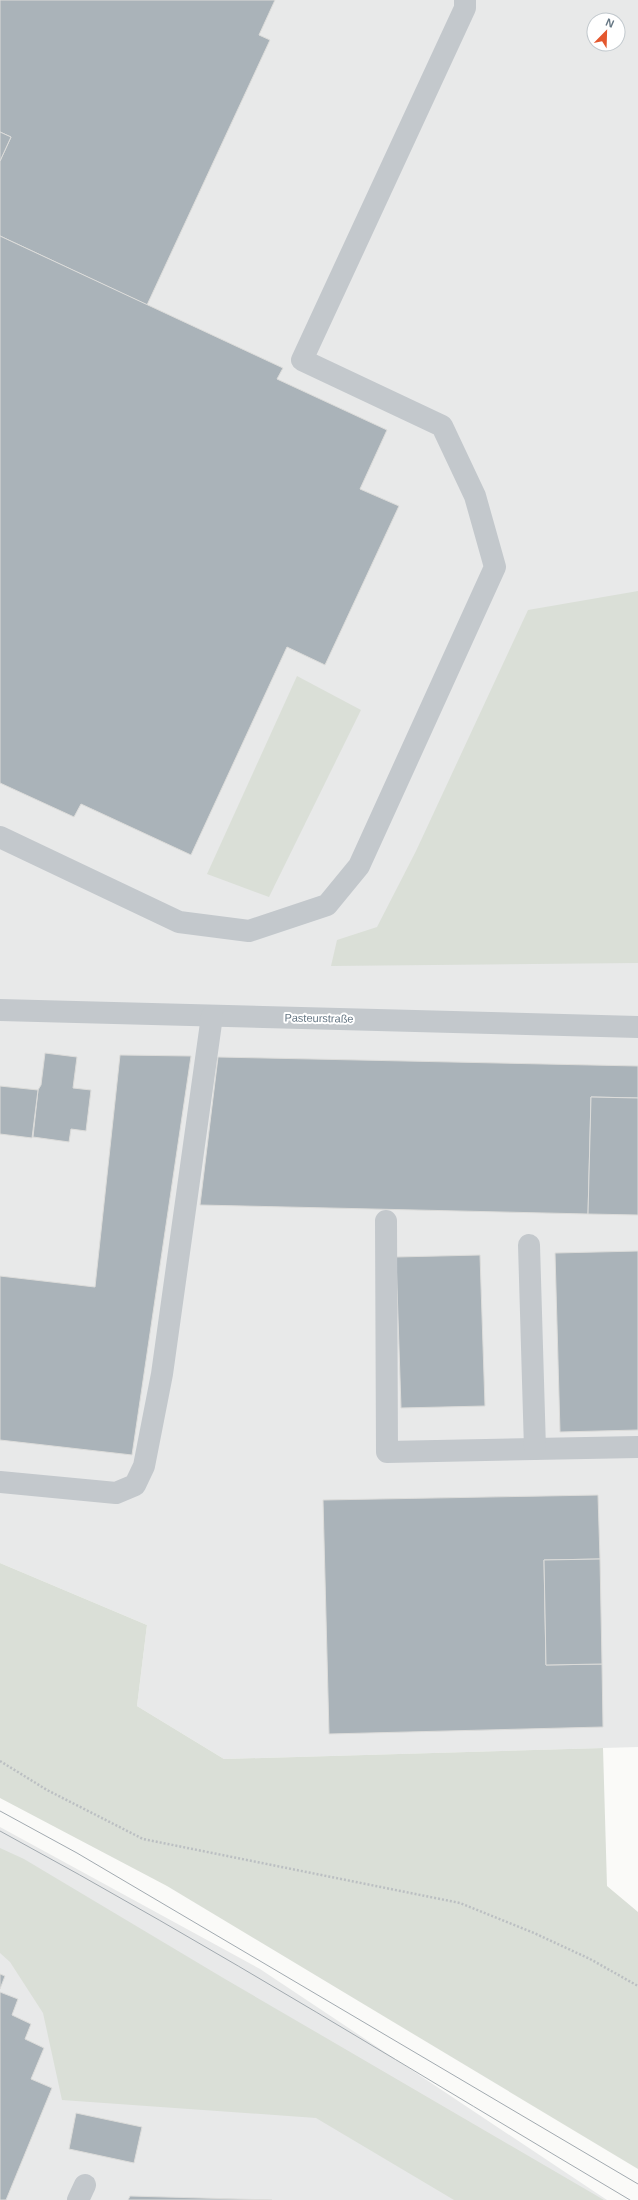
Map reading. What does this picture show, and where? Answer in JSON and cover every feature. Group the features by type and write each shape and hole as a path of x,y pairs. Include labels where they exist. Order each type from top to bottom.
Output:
{"street":[{"path":"0,837 179,922 249,931 327,904 359,866 495,567 475,496 442,426 302,360 464,8 465,0"},
{"name":"Pasteurstraße","path":"0,1010 638,1026"},
{"path":"0,1482 116,1493 134,1485 144,1466 162,1374 212,1016"},
{"path":"386,1221 387,1452 638,1447"},
{"path":"529,1245 535,1449"}],"path":[{"path":"0,1761 47,1790 143,1839 460,1903 534,1933 590,1959 638,1986"}],"shaded area":[{"path":"0,0 638,0 638,1747 224,1759 137,1706 147,1625 0,1563"},
{"path":"638,591 638,963 331,966 337,940 377,927 416,851 528,610"},
{"path":"297,676 361,710 269,897 207,874"},
{"path":"0,1563 147,1625 137,1706 224,1759 603,1748 607,1886 638,1912 638,2169 167,1886 0,1798"},
{"path":"0,1827 260,1969 607,2200 0,2200"},
{"path":"0,1848 24,1859 225,1979 604,2200 454,2200 316,2118 62,2100 43,2013 10,1962 0,1953"}],"building":[{"path":"0,0 275,0 259,35 270,40 147,305 0,236 0,161 11,137 0,132"},
{"path":"0,132 11,137 0,161"},
{"path":"0,236 283,368 277,379 387,430 360,489 399,506 325,665 287,647 191,855 81,804 74,817 0,783"},
{"path":"45,1053 77,1057 73,1088 91,1090 86,1131 71,1129 69,1142 33,1137 38,1090 41,1085"},
{"path":"120,1055 191,1056 132,1455 0,1440 0,1276 95,1287"},
{"path":"218,1057 638,1066 638,1098 591,1097 588,1214 200,1205"},
{"path":"0,1086 38,1090 32,1138 0,1134"},
{"path":"591,1097 638,1098 638,1215 588,1214"},
{"path":"638,1251 638,1430 560,1432 555,1253"},
{"path":"480,1255 485,1406 401,1408 396,1257"},
{"path":"598,1495 600,1559 544,1560 546,1665 602,1664 603,1727 329,1734 323,1500"},
{"path":"600,1559 602,1664 546,1665 544,1560"},
{"path":"0,1974 5,1976 0,1989"},
{"path":"0,1992 18,1999 12,2015 31,2024 25,2039 44,2048 31,2079 52,2088 6,2200 0,2200"},
{"path":"76,2113 142,2127 134,2163 69,2149"},
{"path":"130,2196 272,2200 128,2200"}],"tram line":[{"path":"0,1811 77,1853 638,2184"},
{"path":"0,1831 159,1920 317,2012 630,2200"}]}
